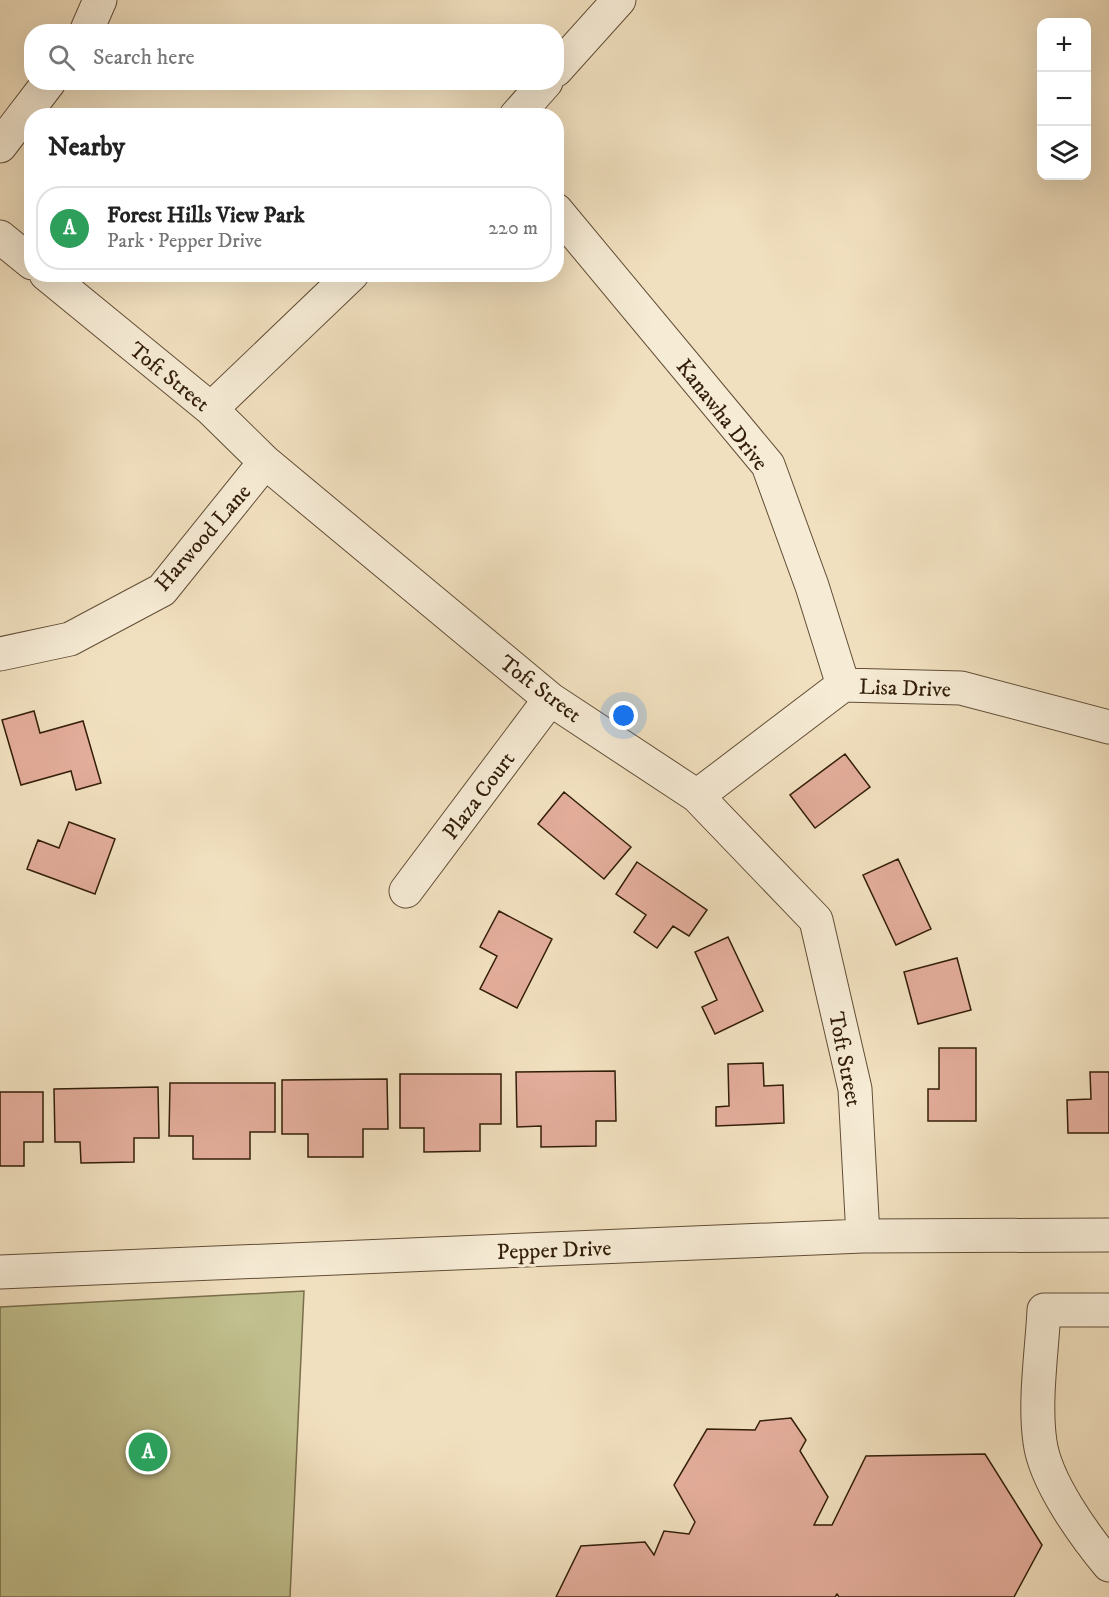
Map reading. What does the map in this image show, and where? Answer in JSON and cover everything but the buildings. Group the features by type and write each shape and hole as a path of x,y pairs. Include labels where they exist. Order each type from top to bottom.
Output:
{"street":[{"path":"90,24 100,0"},
{"path":"564,61 619,0"},
{"path":"29,108 43,90"},
{"path":"523,108 539,90"},
{"path":"0,146 24,115"},
{"name":"Kanawha Drive","path":"564,220 768,465 812,586 843,685"},
{"path":"0,237 24,256"},
{"name":"Toft Street","path":"56,282 211,409 265,462 550,699 697,796 816,920 855,1089 863,1236"},
{"path":"211,409 344,282"},
{"name":"Harwood Lane","path":"0,654 70,639 162,590 265,462"},
{"name":"Lisa Drive","path":"697,796 843,685 961,688 1109,727"},
{"name":"Plaza Court","path":"405,891 550,699"},
{"name":"Pepper Drive","path":"0,1272 863,1236 1109,1235"},
{"path":"1109,1310 1044,1310 1039,1426 1042,1453 1053,1481 1095,1548 1109,1565"}],"shaded area":[{"path":"304,1291 290,1597 0,1597 0,1307"}],"place":[{"name":"Forest Hills View Park","path":"148,1452"}]}
